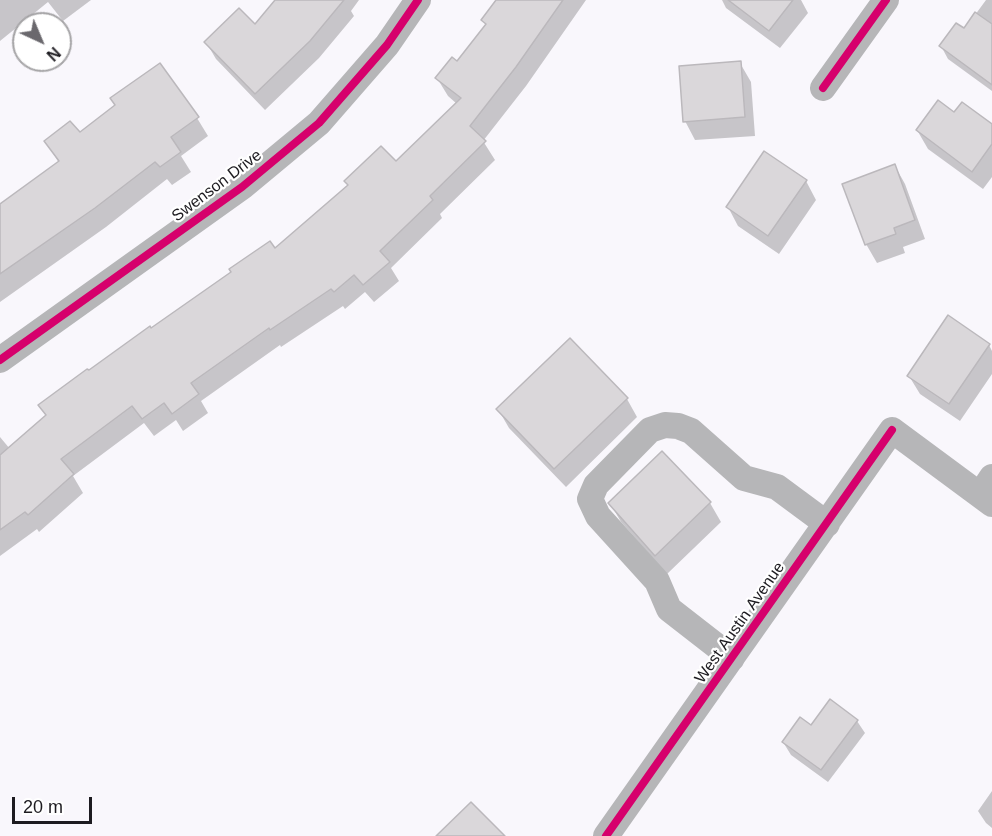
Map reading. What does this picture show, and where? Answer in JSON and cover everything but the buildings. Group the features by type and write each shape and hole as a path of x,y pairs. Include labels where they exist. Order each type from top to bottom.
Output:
{"street":[{"name":"Swenson Drive","path":"0,360 242,187 319,123 387,45 418,0"},
{"path":"823,88 885,0"},
{"path":"732,658 669,609 657,581 598,516 590,499 596,485 650,430 665,425 678,426 691,431 744,477 777,488 826,524"},
{"name":"West Austin Avenue","path":"609,834 892,430 988,492"}],"cycle path":[{"path":"0,360 242,187 319,123 387,45 418,0"},
{"path":"823,88 886,0"},
{"path":"606,836 892,430"}]}
